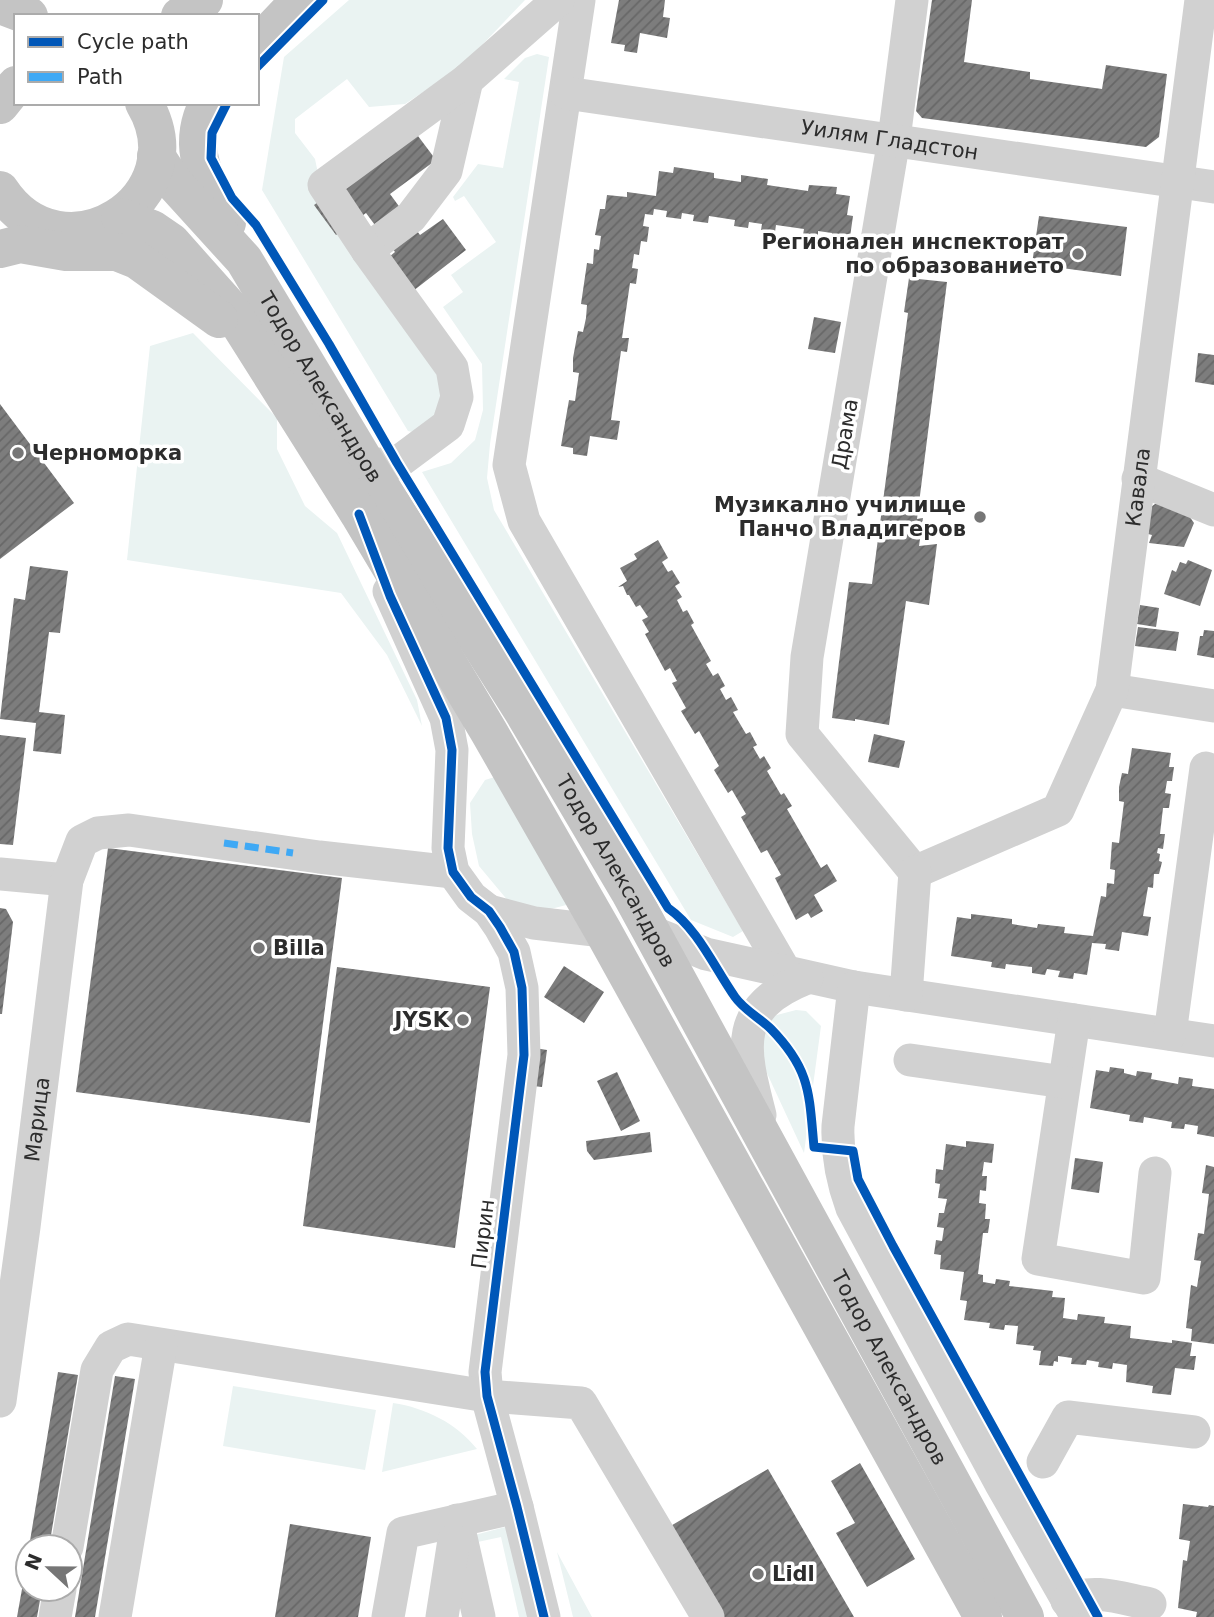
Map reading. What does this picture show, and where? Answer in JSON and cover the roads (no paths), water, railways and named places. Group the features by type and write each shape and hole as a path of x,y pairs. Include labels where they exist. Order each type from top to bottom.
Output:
{"main road":[{"path":"183,14 204,0"},
{"path":"216,14 233,0"},
{"path":"259,21 286,0"},
{"path":"259,43 300,0"},
{"path":"0,5 24,14"},
{"path":"0,104 14,87"},
{"path":"207,105 199,127 199,164 244,260"},
{"path":"8,209 47,227 72,232 97,227 120,217 134,205 152,174 157,123"},
{"name":"Тодор Александров","path":"157,123 173,182 244,260 367,465 522,709 652,932 766,1141 984,1594"},
{"name":"Тодор Александров","path":"120,217 152,229 182,251 228,306 359,514 489,732 984,1594 1025,1617"},
{"path":"0,249 20,244 66,252 117,252 137,260 186,293 251,344"}],"street":[{"path":"367,465 397,463 448,425 457,397 452,368 324,185 467,80 558,0"},
{"path":"579,0 509,465 524,521 796,975"},
{"name":"Драма","path":"912,0 894,139 807,657 802,734 915,872"},
{"name":"Кавала","path":"915,872 1058,810 1112,690 1201,0"},
{"path":"367,250 411,217 446,171 467,80"},
{"name":"Уилям Гладстон","path":"566,93 1214,187"},
{"path":"1138,479 1214,510"},
{"path":"359,514 390,596 446,719 452,750 448,848 453,872"},
{"path":"1112,690 1214,706"},
{"path":"1170,1034 1206,768"},
{"name":"Марица","path":"0,1401 4,1341 67,880 82,841 98,833 128,830 453,872"},
{"name":"Пирин","path":"453,872 471,897 489,911 514,952 522,988 524,1055 485,1372 487,1396 544,1617"},
{"path":"906,995 915,872"},
{"path":"0,874 67,880"},
{"path":"489,911 534,923 603,931"},
{"path":"652,932 706,954 854,987 1214,1041"},
{"path":"766,1141 747,1062 746,1042 755,1014 775,992 796,975"},
{"path":"854,987 837,1149 843,1184 865,1231 1000,1482 1072,1609 1084,1594 1150,1604"},
{"path":"1074,1020 1038,1259 1144,1278 1155,1173"},
{"path":"910,1060 1064,1082"},
{"path":"69,1533 97,1370 111,1347 128,1339 487,1396 581,1403 708,1617"},
{"path":"114,1617 161,1345"},
{"path":"1043,1462 1068,1417 1194,1432"},
{"path":"388,1617 403,1533 517,1507"},
{"path":"442,1617 457,1520"},
{"path":"457,1520 479,1617"}],"place":[{"name":"Регионален инспекторат по образованието","path":"1078,254"},
{"name":"Черноморка","path":"18,453"},
{"name":"Музикално училище Панчо Владигеров","path":"980,517"},
{"name":"Billa","path":"259,948"},
{"name":"JYSK","path":"463,1020"},
{"name":"Lidl","path":"758,1574"}]}
